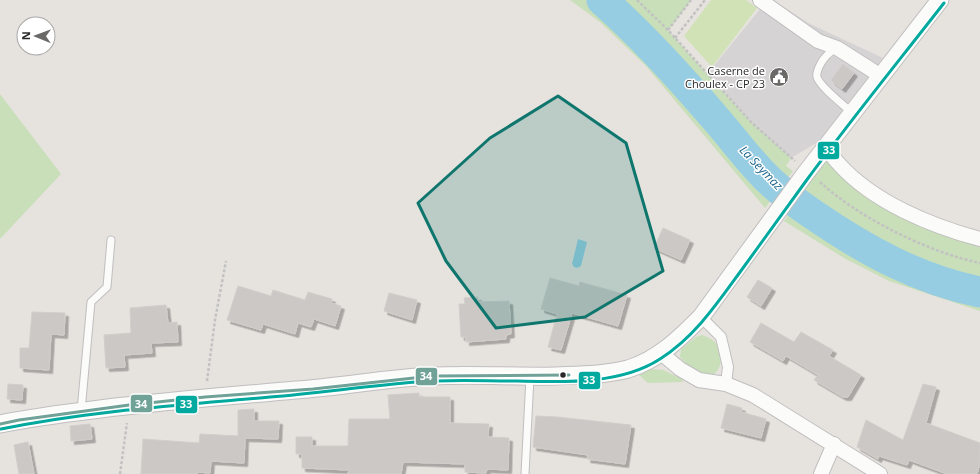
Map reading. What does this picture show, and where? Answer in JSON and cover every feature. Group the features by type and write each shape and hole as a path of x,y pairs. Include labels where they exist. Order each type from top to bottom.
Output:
{"street":[{"path":"760,0 818,41 837,48 881,76"},
{"path":"0,424 129,405 313,389 432,376 590,375 614,372 644,363 661,353 682,336 701,317 806,173 940,0"},
{"path":"826,147 839,164 868,190 902,210 958,233 980,239"},
{"path":"701,317 720,337 728,367 726,384"},
{"path":"661,353 680,369 699,380 726,384 753,395 880,474"},
{"path":"821,474 834,444"}],"lane":[{"path":"837,48 829,52 822,61 818,69 817,76 820,84 852,113"},
{"path":"82,411 91,302 107,287 111,240"},
{"path":"525,474 530,376"}],"path":[{"path":"637,0 668,30 751,122 796,162 806,173 849,204 903,235 950,255 980,263"},
{"path":"668,30 691,0"},
{"path":"675,38 705,0"},
{"path":"205,398 215,320 226,261"},
{"path":"120,474 129,405"}],"highlighted area":[{"path":"558,96 626,143 663,271 585,317 496,328 446,261 418,203 490,138"}],"shaded area":[{"path":"770,0 773,0 808,23 883,58 818,142 791,158 751,122 708,73 760,9"}],"green space":[{"path":"570,0 691,0 668,31 751,122 791,158 786,166 793,171 765,208 646,66 600,22"},
{"path":"711,0 746,0 757,8 712,67 684,36"},
{"path":"0,94 61,174 0,239"},
{"path":"826,147 868,190 980,239 980,311 889,281 844,258 784,221 814,177 808,171"},
{"path":"702,335 715,342 720,351 720,366 714,374 706,375 696,371 686,364 680,357 681,349 696,337"},
{"path":"651,369 663,370 682,379 683,382 648,383 639,375"}],"water":[{"path":"578,239 587,242 581,266 577,268 572,264"}],"building":[{"path":"843,64 854,73 842,89 831,80"},
{"path":"663,228 690,240 681,260 654,248"},
{"path":"550,278 579,286 580,282 627,295 618,326 572,313 561,350 548,347 557,314 541,309"},
{"path":"758,280 772,288 761,306 747,297"},
{"path":"238,286 271,296 273,290 305,300 308,292 332,299 331,303 341,306 335,326 314,319 311,327 298,323 295,334 263,324 261,330 227,320"},
{"path":"389,293 417,300 412,320 384,311"},
{"path":"478,297 478,302 509,301 511,334 506,335 506,339 466,342 466,337 461,337 459,304 465,304 464,298"},
{"path":"166,305 168,323 177,322 178,342 151,343 152,353 124,355 125,367 106,368 104,335 131,333 130,308"},
{"path":"32,312 65,313 64,335 51,334 49,370 20,368 20,348 29,348"},
{"path":"761,323 794,342 801,332 833,350 829,356 861,375 848,397 843,397 814,380 818,375 786,356 783,361 750,342"},
{"path":"8,384 23,385 22,400 7,399"},
{"path":"923,384 936,387 926,423 980,443 980,463 977,474 947,474 909,460 907,465 879,456 878,459 857,447 866,420 903,440"},
{"path":"419,393 419,397 450,397 450,423 489,424 488,437 509,438 508,470 487,469 486,473 465,472 465,464 403,462 401,474 348,474 349,470 302,468 302,454 296,454 296,437 312,437 312,446 348,446 349,419 390,419 388,395"},
{"path":"727,404 742,408 741,412 766,419 761,438 721,428"},
{"path":"254,409 254,421 279,421 278,439 245,438 244,463 211,461 210,473 141,474 143,439 199,443 200,434 238,436 238,410"},
{"path":"536,416 631,425 625,464 587,459 588,455 533,447"},
{"path":"90,424 92,439 71,441 70,426"},
{"path":"28,442 34,474 19,474 14,445"}],"waterway":[{"name":"La Seymaz","path":"602,0 661,57 754,165 772,183 786,194 833,228 873,252 914,272 957,287 980,292"}],"transit line":[{"name":"33","path":"1,429 135,409 379,385 453,380 553,382 591,380 627,374 644,367 673,350 706,318 823,159 944,3"},
{"name":"34","path":"0,424 129,405 205,397 313,389 432,376 569,375"}],"place":[{"name":"Caserne de Choulex - CP 23","path":"779,77"}]}
